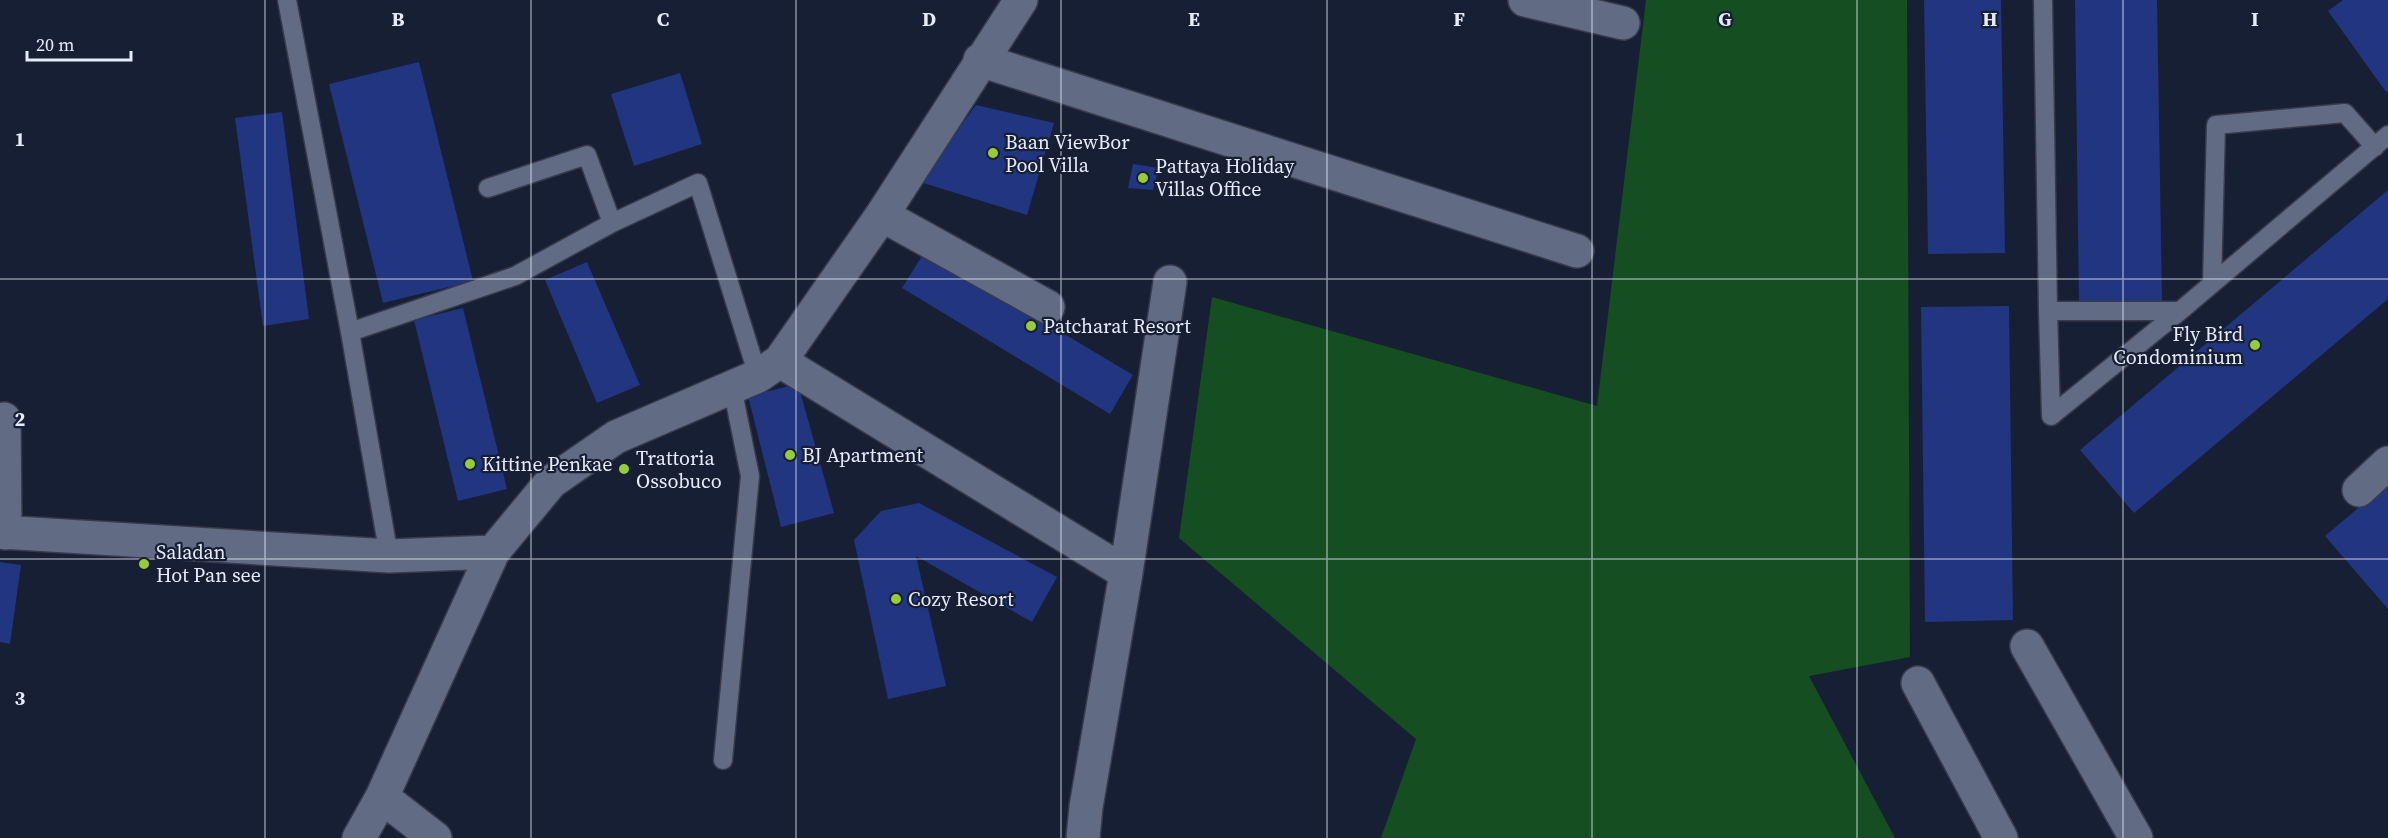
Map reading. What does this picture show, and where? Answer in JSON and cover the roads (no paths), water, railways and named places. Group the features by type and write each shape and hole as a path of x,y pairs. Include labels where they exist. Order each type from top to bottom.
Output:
{"street":[{"path":"359,838 382,797 494,552 551,482 616,437 756,375 882,215 1020,0"},
{"path":"1525,0 1623,23"},
{"path":"980,60 1577,251"},
{"path":"882,215 1048,307"},
{"path":"1083,838 1086,807 1126,573 1170,282"},
{"path":"756,375 1126,573"},
{"path":"4,419 3,532 389,556 494,552"},
{"path":"2360,490 2388,463"},
{"path":"2027,646 2136,838"},
{"path":"1918,682 2001,838"},
{"path":"382,797 435,838"}],"lane":[{"path":"287,0 350,332 389,556"},
{"path":"2043,0 2051,416 2180,311 2212,284 2381,141 2345,113 2216,125 2212,284"},
{"path":"488,188 587,155 612,224"},
{"path":"350,332 515,276 612,224 698,183 756,375 750,476 723,760"},
{"path":"2048,310 2180,311"}],"place":[{"name":"Baan ViewBor Pool Villa","path":"993,153"},
{"name":"Pattaya Holiday Villas Office","path":"1143,178"},
{"name":"Patcharat Resort","path":"1031,326"},
{"name":"Fly Bird Condominium","path":"2255,345"},
{"name":"BJ Apartment","path":"790,455"},
{"name":"Kittine Penkae","path":"470,464"},
{"name":"Trattoria Ossobuco","path":"624,469"},
{"name":"Saladan Hot Pan see","path":"144,564"},
{"name":"Cozy Resort","path":"896,599"}]}
